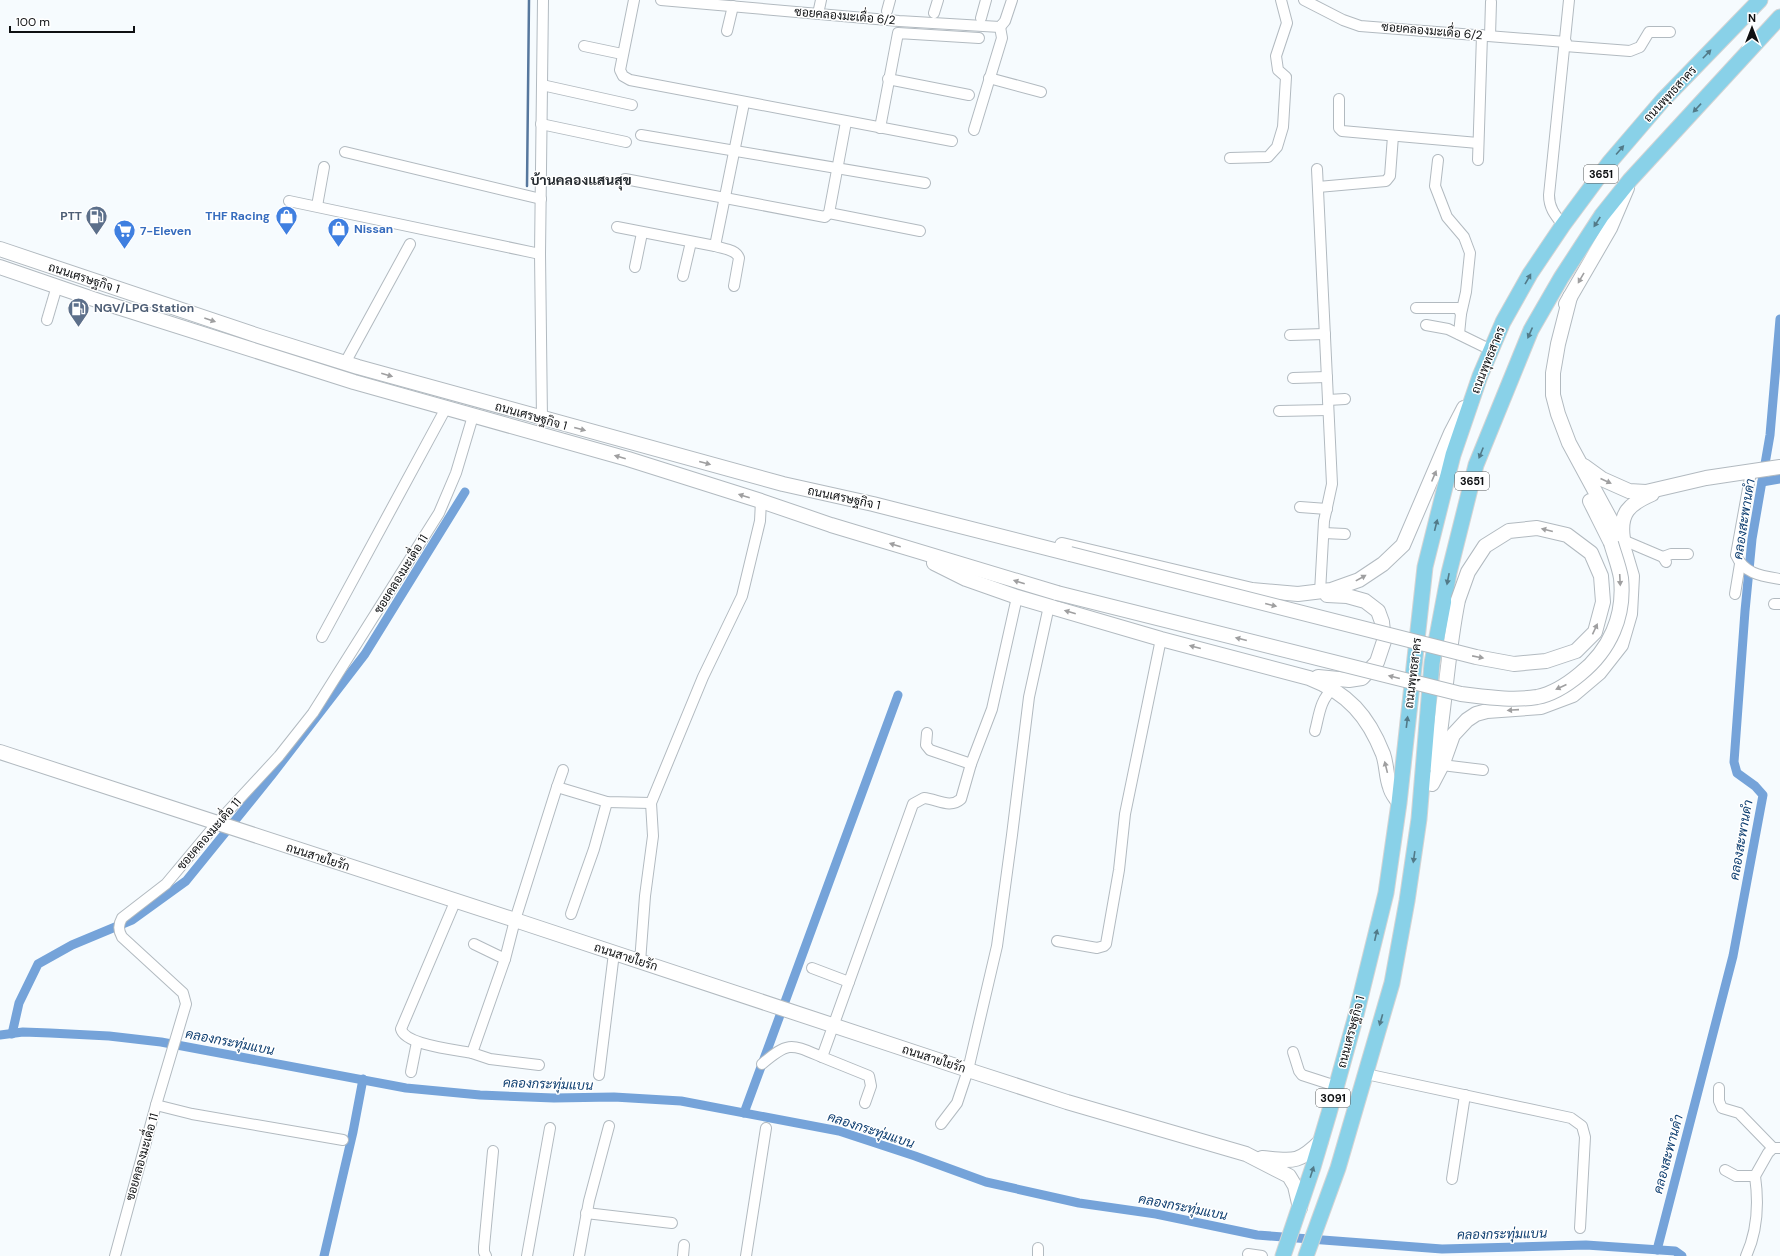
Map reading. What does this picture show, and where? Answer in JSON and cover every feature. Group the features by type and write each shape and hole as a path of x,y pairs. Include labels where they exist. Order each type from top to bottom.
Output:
{"main road":[{"name":"ถนนพุทธสาคร","path":"1399,803 1426,567 1453,455 1480,376 1503,322 1530,274 1563,225 1609,163 1663,100 1760,0"},
{"name":"ถนนพุทธสาคร","path":"1419,818 1432,663 1449,573 1476,465 1531,330 1561,278 1598,221 1630,180 1780,17"},
{"path":"1432,784 1442,765 1454,734 1467,720 1476,714 1487,711 1542,708 1573,695 1599,673 1621,644 1630,614 1632,576 1619,544 1561,446 1544,396 1544,372 1553,337 1561,315 1610,228 1630,180"},
{"name":"ถนนเศรษฐกิจ 1","path":"0,250 259,336 352,365 542,419 783,484 873,504 941,521 1070,554 1476,657 1514,664 1546,662 1576,651 1596,632 1603,602 1601,576 1591,553 1567,535 1537,528 1509,531 1485,546 1468,572 1458,600 1451,633 1440,738 1432,784"},
{"name":"ถนนเศรษฐกิจ 1","path":"0,267 354,382 628,459 831,525 1057,593 1461,694 1502,699 1539,696 1567,685 1591,665 1611,639 1619,612 1621,577 1619,544"},
{"path":"1570,297 1558,344 1553,373 1553,395 1558,414 1569,442 1621,539 1619,544"},
{"path":"352,365 354,382"},
{"path":"1298,594 1331,590 1359,580 1383,564 1403,545 1451,434 1480,376"},
{"path":"1576,456 1586,468 1597,476 1628,491 1646,492 1706,478 1780,467"},
{"path":"1619,544 1622,522 1626,511 1633,502 1664,489"},
{"path":"941,521 978,525 1252,590 1347,596 1365,601 1378,611 1382,622 1384,641 1377,662 1362,678 1349,680 1334,679 1289,672"},
{"path":"921,553 951,572 1048,606 1161,639 1289,672 1324,683 1349,700 1366,720 1383,755 1390,788 1399,803"},
{"name":"ถนนสายใยรัก","path":"0,752 968,1070 1067,1102 1254,1158 1289,1176 1294,1186 1298,1215"},
{"name":"3091","path":"1419,818 1432,784"},
{"name":"ถนนเศรษฐกิจ 1","path":"1283,1256 1298,1215 1321,1141 1363,988 1386,893 1399,803"},
{"name":"ถนนเศรษฐกิจ 1","path":"1307,1252 1338,1168 1392,983 1407,901 1419,818"},
{"name":"ถนนสายใยรัก","path":"1254,1158 1287,1161 1298,1159 1308,1154 1321,1141"}],"street":[{"path":"542,419 540,254 543,0"},
{"path":"634,0 620,70 623,76 630,80 744,103 952,141"},
{"name":"ซอยคลองมะเดื่อ 6/2","path":"661,0 733,6 775,5 818,14 1000,27"},
{"path":"818,14 821,0"},
{"path":"887,11 890,0"},
{"path":"934,13 938,0"},
{"path":"981,18 986,0"},
{"path":"974,130 1002,38 1000,27 1004,21 1012,0"},
{"path":"1230,158 1268,158 1277,148 1283,127 1286,76 1278,70 1276,56 1287,23 1281,0"},
{"name":"ซอยคลองมะเดื่อ 6/2","path":"1304,0 1356,25 1486,36 1630,52 1640,47 1649,32 1670,32"},
{"path":"1563,225 1553,213 1549,204 1549,195 1569,0"},
{"path":"1478,160 1486,36 1491,2"},
{"path":"727,31 733,6"},
{"path":"880,128 888,79 898,33 979,38"},
{"path":"584,46 622,54"},
{"path":"989,78 1042,92"},
{"path":"888,79 969,95"},
{"path":"542,85 632,105"},
{"path":"1338,99 1339,128 1342,132 1478,143"},
{"path":"715,246 744,103"},
{"path":"625,179 825,217 829,213 846,122"},
{"path":"541,124 626,142"},
{"path":"641,135 926,183"},
{"path":"1318,187 1386,181 1390,176 1393,136"},
{"path":"344,152 541,199"},
{"path":"1438,160 1435,186 1447,217 1464,237 1470,253 1466,292 1461,314 1459,334"},
{"path":"317,206 324,167"},
{"path":"1317,169 1332,484 1324,533 1320,592"},
{"path":"289,201 540,254"},
{"path":"829,213 920,231"},
{"path":"617,227 715,246 738,254 739,258 734,286"},
{"path":"635,267 642,233"},
{"path":"683,276 691,242"},
{"path":"352,365 410,244"},
{"path":"47,320 57,286"},
{"path":"1416,308 1458,308 1461,314"},
{"path":"1426,325 1448,329 1491,350"},
{"path":"1290,335 1325,334"},
{"path":"1294,378 1327,377"},
{"path":"1328,400 1345,399"},
{"path":"322,637 446,408"},
{"path":"1279,411 1328,410"},
{"name":"ซอยคลองมะเดื่อ 11","path":"115,1256 156,1105 186,1004 184,993 122,937 119,932 119,925 122,918 166,884 217,823 283,751 313,713 439,513 456,473 473,416"},
{"path":"1752,472 1736,555 1740,564 1749,572 1780,579"},
{"path":"640,962 645,896 653,836 651,803 703,676 742,596 760,521 761,501"},
{"path":"1300,507 1327,509"},
{"path":"1324,533 1345,534"},
{"path":"1619,544 1664,560 1671,554 1688,554"},
{"path":"1735,594 1740,564"},
{"path":"822,1057 913,804 924,798 948,804 957,802 960,799 971,764 992,709 1017,596"},
{"path":"941,1124 957,1103 968,1070 997,946 1029,697 1048,606"},
{"path":"1057,941 1097,948 1106,944 1119,870 1125,814 1161,639"},
{"path":"1315,731 1323,700 1332,689"},
{"path":"927,733 926,745 930,750 971,764"},
{"path":"1442,765 1483,770"},
{"path":"472,1053 506,959 515,920 563,770"},
{"path":"557,787 607,802 651,803"},
{"path":"571,914 597,841 607,802"},
{"path":"455,902 402,1023 402,1033 417,1042 472,1053 490,1059 538,1065"},
{"path":"474,944 506,959"},
{"path":"599,1075 614,953"},
{"path":"812,968 849,982"},
{"path":"411,1072 417,1042"},
{"path":"762,1064 785,1047 799,1047 869,1076 871,1086 865,1103"},
{"path":"1293,1052 1299,1071 1302,1075 1336,1086"},
{"path":"1366,1074 1571,1118 1582,1126 1585,1137 1580,1228"},
{"path":"1719,1088 1719,1101 1722,1108 1739,1113 1777,1148 1768,1154 1754,1176 1758,1196 1756,1227 1753,1242 1746,1256"},
{"path":"1452,1178 1465,1095"},
{"path":"156,1105 192,1114 343,1140"},
{"path":"578,1256 586,1213 609,1126"},
{"path":"527,1256 550,1128"},
{"path":"746,1256 766,1128"},
{"path":"486,1256 484,1247 493,1151"},
{"path":"1725,1170 1736,1176 1754,1176"},
{"path":"586,1213 672,1223"},
{"path":"682,1256 684,1245"},
{"path":"1248,1254 1262,1256"}],"waterway":[{"path":"527,186 529,0"},
{"name":"คลองสะพานดำ","path":"1657,1250 1733,956 1763,795 1755,786 1737,773 1734,762 1752,539 1770,435 1780,319"},
{"path":"1762,482 1780,479"},
{"path":"12,1034 19,1003 38,964 72,945 132,920 186,881 271,776 365,654 465,492"},
{"path":"744,1113 898,695"},
{"name":"คลองกระทุ่มแบน","path":"0,1035 23,1032 50,1033 109,1036 161,1042 406,1088 480,1095 554,1098 614,1097 681,1101 839,1131 915,1156 986,1182 1079,1203 1156,1214 1257,1235 1442,1249 1586,1245 1675,1251 1682,1256"},
{"path":"324,1256 353,1132 363,1079"}],"place":[{"name":"PTT","path":"97,236"},
{"name":"THF Racing","path":"286,236"},
{"name":"Nissan","path":"339,248"},
{"name":"7-Eleven","path":"125,250"},
{"name":"NGV/LPG Station","path":"79,328"}],"district":[{"name":"บ้านคลองแสนสุข","path":"581,180"}]}
